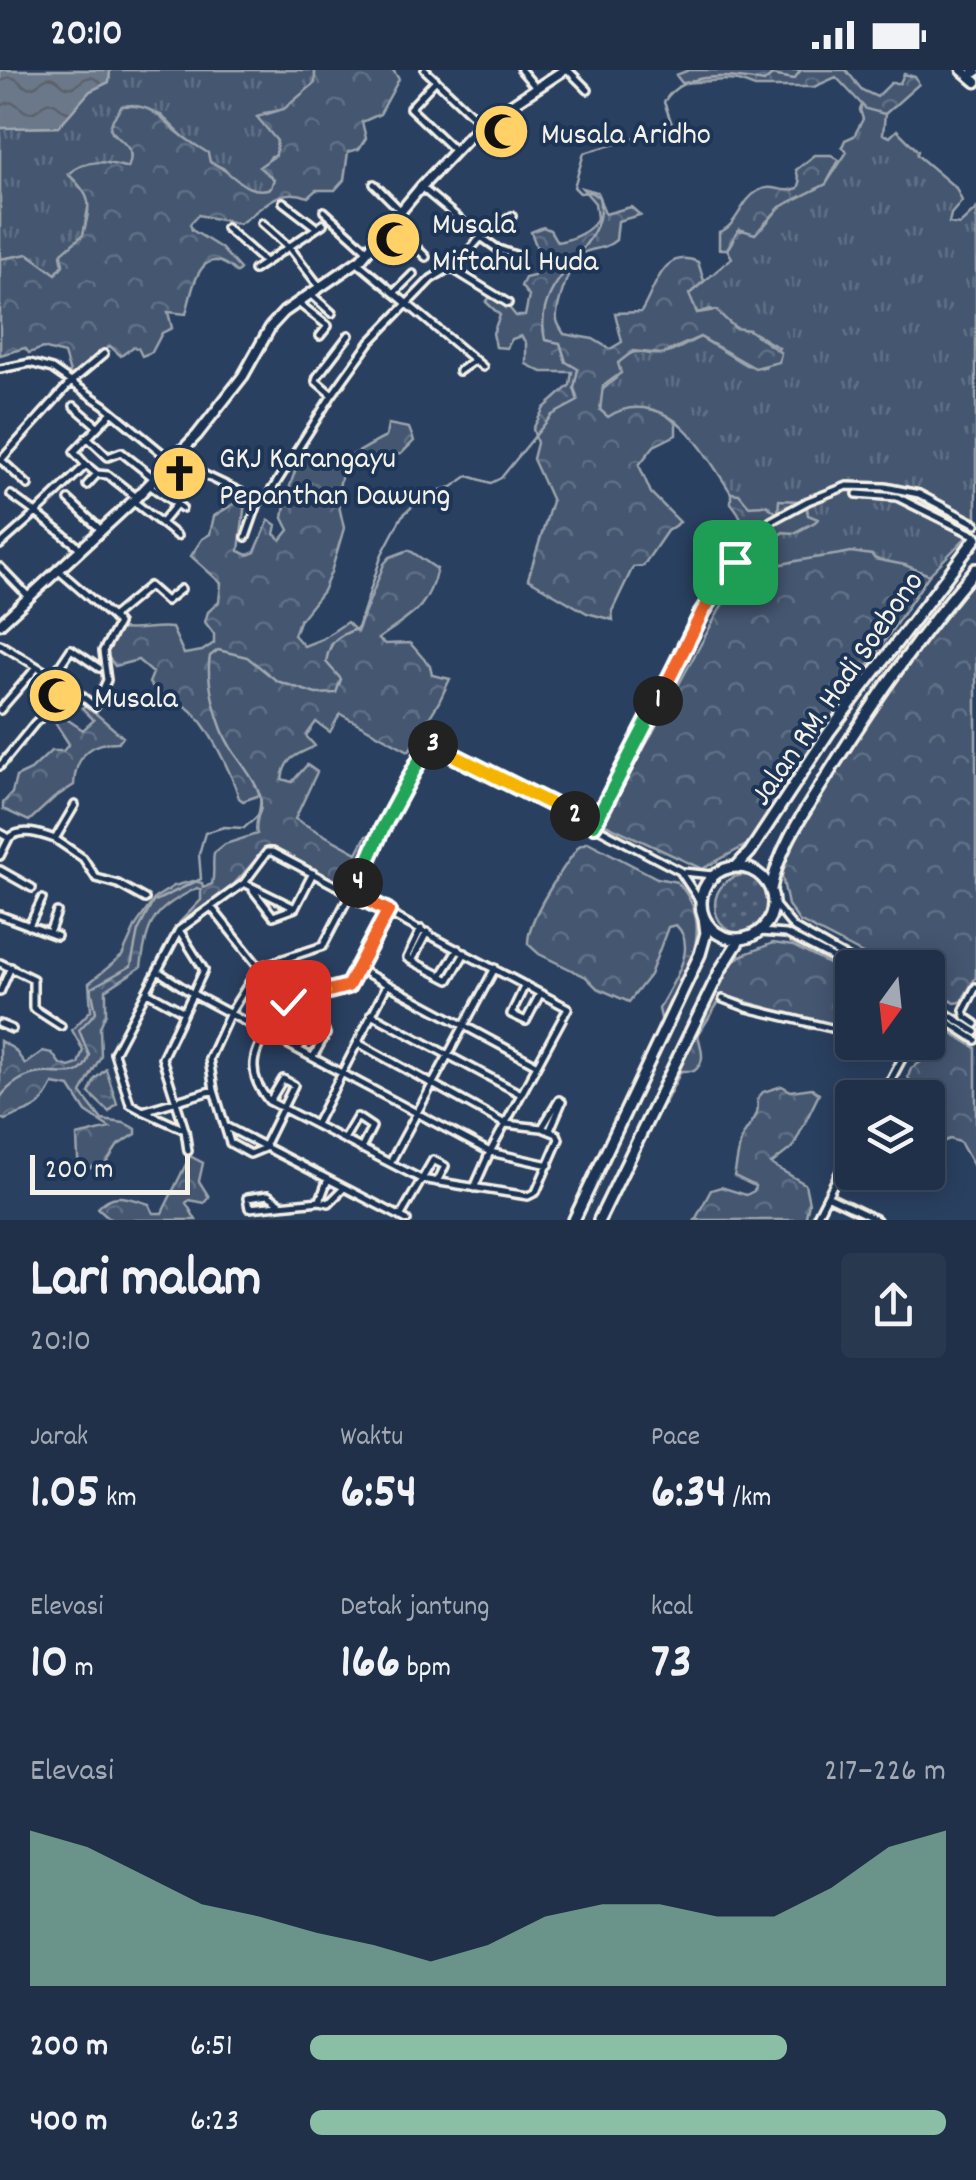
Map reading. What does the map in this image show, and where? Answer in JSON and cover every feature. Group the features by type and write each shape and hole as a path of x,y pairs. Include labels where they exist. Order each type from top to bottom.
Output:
{"main road":[{"path":"0,624 174,460 231,394 271,326 297,302 368,251 421,186 480,125 566,70"},
{"path":"962,70 976,82"},
{"name":"Jalan RM. Hadi Soebono","path":"736,866 750,852 829,732 976,537"},
{"name":"Jalan RM. Hadi Soebono","path":"771,888 776,864 848,742 902,662 976,569"},
{"path":"574,1220 700,954 706,933 702,903 704,887 713,875 736,866 757,872 771,888 771,917 760,932 740,939 718,934 704,917"},
{"path":"599,1220 721,969 740,939"},
{"path":"648,1062 662,1063 671,1070"}],"street":[{"path":"424,70 506,150"},
{"path":"521,70 537,89"},
{"path":"566,70 588,90"},
{"path":"436,80 410,108 454,150"},
{"path":"374,184 400,210"},
{"path":"421,186 498,249 522,257"},
{"path":"254,270 320,226 283,202"},
{"path":"324,211 368,251"},
{"path":"0,369 30,363 52,368 174,460 259,500 271,496 332,395 370,342 430,279 460,262 481,237 512,216"},
{"path":"262,222 290,248 319,286"},
{"path":"391,222 426,257"},
{"path":"226,228 265,262"},
{"path":"394,256 413,246"},
{"path":"356,262 483,367"},
{"path":"450,268 508,303"},
{"path":"394,294 413,274"},
{"path":"310,293 332,313"},
{"path":"297,302 328,326 320,336"},
{"path":"332,395 316,381 317,377 349,336"},
{"path":"28,485 1,460 71,382 104,354"},
{"path":"459,371 474,360"},
{"path":"74,406 97,426"},
{"path":"112,412 74,452 98,474 108,475 176,536"},
{"path":"87,437 108,457 121,452 179,506 161,524"},
{"path":"0,546 86,465"},
{"path":"87,485 98,474"},
{"path":"594,825 703,611 745,546 771,521 847,486 886,487 919,494 976,524"},
{"path":"886,487 897,497 976,537"},
{"path":"857,494 897,497"},
{"path":"11,495 80,548"},
{"path":"68,500 100,530"},
{"path":"246,537 259,500"},
{"path":"0,566 29,596"},
{"path":"0,644 72,688 94,707 108,680 102,652 118,625 58,570"},
{"path":"112,617 148,586 166,601 181,589"},
{"path":"53,676 70,649 100,668"},
{"path":"1,705 37,667"},
{"path":"0,766 35,723 72,688"},
{"path":"269,1101 282,1081 290,1081 295,1087 266,1146 249,1154 230,1143 209,1058 230,1013 258,968 320,948 427,746 439,745 680,872 713,875"},
{"path":"55,839 74,805"},
{"path":"0,856 13,834 25,832 55,839 83,858 96,878 118,884 145,899"},
{"path":"0,833 9,838"},
{"path":"184,1130 130,1104 114,1054 179,930 244,883 270,852 568,1008 474,1188"},
{"path":"0,870 32,888"},
{"path":"680,872 702,903"},
{"path":"252,888 273,916 294,908 313,873"},
{"path":"244,883 294,908"},
{"path":"29,926 42,899"},
{"path":"774,904 794,928 835,951"},
{"path":"212,908 258,968"},
{"path":"358,1042 505,1124 550,1130 559,1138 531,1196 421,1179 269,1101 252,1073 254,1059 287,1002 346,986 388,911"},
{"path":"48,933 57,912"},
{"path":"0,914 56,936"},
{"path":"179,930 204,970 162,1058 188,1151"},
{"path":"424,930 406,957 450,980 462,951"},
{"path":"760,932 786,934 835,959"},
{"path":"0,963 33,980 33,1006"},
{"path":"0,992 11,967"},
{"path":"358,968 537,1065"},
{"path":"390,1163 495,968"},
{"path":"158,971 490,1152 548,1165"},
{"path":"316,1124 387,985"},
{"path":"525,985 509,1012 524,1022 541,993"},
{"path":"976,987 964,1010 966,1017 976,1024"},
{"path":"146,992 184,1012"},
{"path":"723,999 835,1028"},
{"path":"24,1004 61,1026"},
{"path":"371,1014 521,1094"},
{"path":"945,1016 976,1032"},
{"path":"945,1019 976,1040"},
{"path":"0,1024 12,1029"},
{"path":"298,1049 314,1030 324,1029 326,1034 312,1057"},
{"path":"891,1080 902,1060"},
{"path":"143,1111 214,1090"},
{"path":"542,1128 559,1100 562,1102 550,1130"},
{"path":"344,1140 357,1117 372,1126 361,1148"},
{"path":"228,1126 402,1219 433,1160 446,1166 437,1182"},
{"path":"320,1201 328,1180"},
{"path":"814,1220 835,1181"},
{"path":"280,1204 269,1196 247,1198 249,1208 332,1202 344,1188"},
{"path":"827,1196 877,1220"}],"green space":[{"path":"110,70 315,70 315,83 284,110 264,113 277,141 276,155 271,156 263,170 274,179 271,189 263,191 241,186 223,168 209,162 161,115 133,105 122,106 112,133 128,147 129,168 90,164 68,174 84,189 89,203 83,235 61,255 63,265 55,275 29,254 0,259 0,128 58,127 90,91 109,82"},
{"path":"315,70 393,70 399,79 380,114 362,122 366,138 359,149 348,152 344,180 335,190 316,190 308,197 279,196 239,224 198,215 190,224 192,230 221,248 240,269 237,273 214,261 206,264 195,280 186,314 168,312 172,328 162,333 152,352 142,356 133,347 121,356 110,346 71,376 64,354 43,348 29,353 25,348 0,355 0,259 28,254 56,274 63,265 62,253 83,235 88,216 86,195 68,174 96,162 128,168 129,150 110,128 122,106 155,113 208,153 210,162 245,186 261,190 271,188 274,179 259,167 276,155 277,141 257,117 284,109 315,83"},
{"path":"689,70 846,70 862,90 877,97 891,83 900,83 904,74 915,77 919,84 885,114 866,109 836,77 814,87 755,87 726,80 682,83 676,75"},
{"path":"862,105 885,114 883,134 890,137 897,130 918,151 917,155 956,188 962,201 949,223 959,225 976,209 976,527 929,575 883,561 834,557 786,564 741,581 738,574 752,546 749,542 770,540 784,532 796,533 809,525 807,507 779,508 778,514 766,505 749,506 739,495 731,493 682,426 650,409 630,409 608,417 600,410 601,391 616,378 618,363 631,354 668,353 700,337 746,365 765,368 779,348 749,330 739,330 711,309 697,313 689,294 732,258 727,249 735,232 763,227 780,207 826,184 847,152 842,147 845,140 854,136 863,119"},
{"path":"815,155 831,155 839,160 826,184 780,207 755,234 739,229 727,249 719,249 719,232 731,224 752,195 768,188 798,188 796,170"},
{"path":"582,188 597,192 605,214 631,207 640,215 618,221 616,240 577,258 564,285 557,314 564,334 593,339 610,349 622,342 615,313 641,312 662,272 676,260 686,259 698,262 704,281 689,294 697,313 716,310 735,328 749,330 781,353 779,362 755,368 700,337 662,354 633,351 618,363 621,373 603,386 600,410 608,417 625,409 644,408 676,423 676,435 654,446 639,465 651,493 680,522 667,531 643,566 633,567 612,611 613,620 587,613 528,579 552,501 533,459 537,443 533,429 544,408 570,385 572,372 542,372 526,364 526,343 521,336 512,339 507,348 496,347 493,333 500,315 486,302 490,297 505,304 516,316 525,316 529,296 521,286 525,278 534,276 541,259 531,232 543,227 550,230 557,242 591,227 597,218 595,203"},
{"path":"388,424 409,428 414,441 401,454 376,457 342,473 337,497 344,528 331,572 294,635 304,646 347,622 357,632 384,564 390,557 409,550 437,569 433,584 415,611 378,639 385,644 410,643 430,666 432,675 450,679 409,751 340,714 330,732 316,722 306,736 315,746 286,765 282,779 292,782 307,765 317,772 295,819 357,853 366,836 375,834 349,888 273,848 262,853 233,885 185,923 180,922 201,900 201,890 197,888 156,917 150,926 141,967 106,990 106,1013 100,1027 101,1056 81,1093 102,1120 124,1123 136,1129 136,1134 118,1145 103,1168 97,1165 84,1171 78,1159 77,1136 110,1128 86,1112 70,1087 53,1084 34,1108 5,1120 0,1118 0,1041 14,1049 25,1064 43,1051 52,1053 60,1064 78,1064 83,1050 72,1030 91,1010 89,983 122,956 136,925 155,898 174,886 193,881 202,883 203,888 212,884 214,853 225,844 257,834 261,800 260,795 243,801 239,798 204,726 189,709 153,688 149,683 153,673 138,660 115,666 106,654 121,629 172,628 184,654 202,651 214,643 214,634 205,622 208,612 219,602 221,583 191,556 210,534 214,516 240,500 245,502 239,551 248,555 255,552 269,520 276,525 274,534 281,540 289,530 283,518 284,509 304,447 329,458 346,458 386,437"},
{"path":"731,493 739,494 749,506 766,505 778,514 779,500 799,501 798,507 806,505 808,515 818,519 796,533 783,532 773,539 739,546 736,537 741,519 731,503"},
{"path":"851,552 872,555 929,575 748,844 702,869 603,823 726,598 753,575 768,569"},
{"path":"976,573 976,977 961,1002 945,997 945,950 855,950 799,921 788,905 782,876 788,851 867,723"},
{"path":"86,705 123,737 86,753 77,767 74,785 29,821 3,809 16,777 31,770 51,751 63,751 69,744 50,715 56,712 83,730 94,720 82,708"},
{"path":"588,842 657,878 677,882 689,898 697,932 694,949 682,983 661,1018 659,1009 684,956 683,935 676,925 668,927 650,975 629,1002 597,988 586,977 539,954 528,944 533,921 547,894 579,846"},
{"path":"745,875 766,884 775,905 766,926 745,935 724,926 715,905 724,884"},
{"path":"773,943 793,946 835,967 835,1027 809,1029 768,1008 723,995 698,1035 701,1063 694,1071 681,1071 665,1103 657,1109 727,967 740,956"},
{"path":"945,1029 976,1048 976,1170 960,1142 945,1141 945,1080 910,1080 911,1068 924,1060 945,1060"},
{"path":"106,1069 117,1104 109,1112 89,1093 95,1079"},
{"path":"782,1086 791,1091 812,1088 819,1094 793,1147 771,1164 805,1184 809,1203 805,1220 695,1220 711,1190 721,1187 746,1195 754,1191 755,1186 734,1176 740,1145 756,1115 757,1099 763,1092"},
{"path":"190,1156 203,1163 199,1181 209,1197 204,1203 186,1203 196,1220 112,1220 98,1208 109,1199 122,1197 149,1204 153,1213 162,1213"}],"water":[{"path":"0,70 110,70 109,82 90,91 58,127 0,128"}],"waterway":[{"path":"0,1098 30,1076 82,1069 89,1055 79,1030 96,1012 91,988 131,966 138,931 153,902 201,879 199,854 205,833 224,827 244,828 259,813 261,803 256,786 231,748 217,716 209,678 210,656 218,650 247,657 277,681 316,694 336,693 341,679 326,662 330,648 340,636 358,628 382,554 402,516 426,494 452,487 468,476 491,483 501,478 552,415 578,401 574,388 578,369 566,362 560,343 545,340 544,317 549,297 594,232 600,216 599,197 590,192 580,193 574,187 584,153 673,127 664,102 682,84 708,77 764,82 772,75 794,79 801,70"}],"place":[{"name":"Musala Aridho","path":"502,132"},
{"name":"Musala Miftahul Huda","path":"393,240"},
{"name":"GKJ Karangayu Pepanthan Dawung","path":"180,474"},
{"name":"Musala","path":"55,696"}],"route":[{"path":"288,1002 349,984 388,911 352,893 427,746 439,745 594,825 703,611 735,562"}]}
